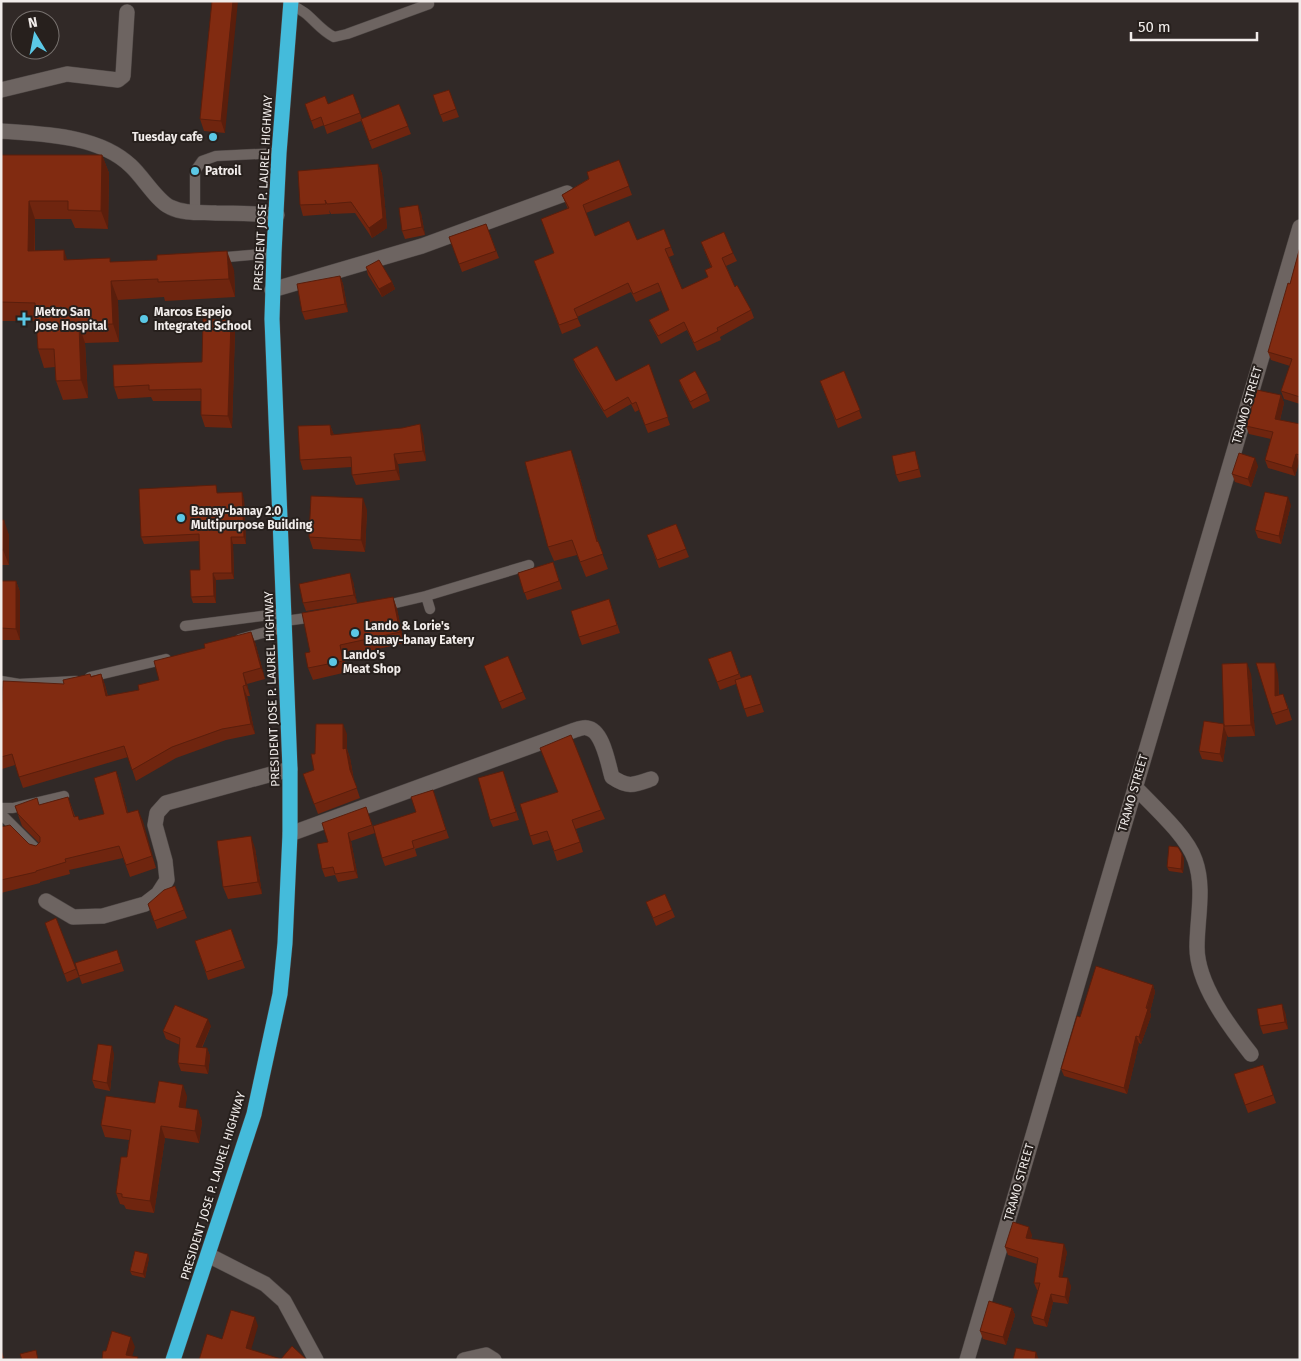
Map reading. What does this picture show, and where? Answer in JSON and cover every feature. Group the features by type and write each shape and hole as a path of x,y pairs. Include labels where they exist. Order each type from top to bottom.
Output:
{"highway":[{"name":"PRESIDENT JOSE P. LAUREL HIGHWAY","path":"173,1360 254,1114 280,994 285,943 290,834 290,769 272,290 279,153 290,3"}],"street":[{"path":"1,90 67,74 118,80 123,76 127,12"},
{"path":"1,131 51,134 98,146 120,156 126,161 170,207 186,212 277,214"},
{"path":"272,290 422,246 567,193"},
{"name":"TRAMO STREET","path":"967,1360 1300,227"},
{"path":"290,834 575,730 587,728 595,732 602,740 612,778 622,784 636,784 651,779"},
{"path":"46,901 73,917 103,916 145,904 158,894 167,880 165,861 155,825 156,813 166,803 290,769"},
{"path":"1135,787 1185,841 1195,859 1200,879 1197,949 1202,975 1211,994 1237,1037 1251,1054"},
{"path":"208,1255 265,1284 284,1300 316,1360"},
{"path":"464,1360 486,1355 494,1360"}],"lane":[{"path":"290,3 302,9 325,32 334,37 429,4"},
{"path":"195,212 195,171 202,161 216,156 279,153"},
{"path":"204,260 274,253"},
{"path":"374,607 426,596 529,565"},
{"path":"426,596 430,609"},
{"path":"186,626 285,621 322,616"},
{"path":"231,642 285,621"},
{"path":"1,681 19,684 74,682 176,656"},
{"path":"1,808 14,808 64,796"},
{"path":"1,814 38,851"}],"building":[{"path":"212,1 233,1 221,121 200,119"},
{"path":"449,90 456,109 440,115 433,95"},
{"path":"353,94 360,113 324,126 321,117 311,121 305,104 325,96 328,104"},
{"path":"399,104 408,126 369,141 361,119"},
{"path":"1,155 102,155 101,211 68,210 68,201 29,201 28,251 64,250 64,260 110,258 110,262 157,260 157,255 227,251 229,279 158,282 158,279 111,281 113,324 79,325 81,380 56,381 54,349 38,349 35,303 1,302"},
{"path":"619,160 629,186 583,205 595,236 629,221 637,240 664,229 671,247 665,249 682,289 708,277 705,270 712,267 701,242 724,232 733,253 722,258 735,287 737,285 751,310 717,328 718,331 694,343 684,322 658,336 649,320 669,310 658,283 633,294 628,283 574,309 578,318 559,325 534,261 554,253 541,219 569,208 562,195 589,179 587,172"},
{"path":"378,164 383,218 369,228 351,202 327,204 325,200 326,204 300,205 298,171"},
{"path":"418,205 422,227 402,231 399,208"},
{"path":"486,224 496,251 459,264 449,237"},
{"path":"1300,247 1300,397 1281,391 1292,359 1268,352"},
{"path":"379,260 392,282 379,289 366,267"},
{"path":"340,276 345,304 302,312 297,284"},
{"path":"203,319 231,320 228,416 201,415 201,389 149,390 149,385 114,387 113,365 202,362"},
{"path":"597,346 616,381 649,364 668,417 645,425 636,402 632,404 628,397 604,411 573,359"},
{"path":"695,371 707,393 690,402 679,380"},
{"path":"844,371 860,410 836,420 820,381"},
{"path":"1257,390 1281,395 1275,419 1300,424 1300,455 1296,454 1292,468 1265,460 1273,432 1246,426"},
{"path":"420,424 423,451 394,454 396,470 352,475 351,457 300,460 298,426 330,425 331,435 402,428"},
{"path":"571,450 597,542 603,554 580,562 572,540 548,547 525,462"},
{"path":"915,451 919,469 896,475 892,456"},
{"path":"1239,453 1255,458 1248,479 1232,474"},
{"path":"216,485 217,493 242,492 244,537 231,537 232,573 213,573 214,596 191,597 190,570 200,570 199,534 141,537 139,489"},
{"path":"1265,492 1288,497 1279,536 1255,530"},
{"path":"311,496 363,498 361,540 309,537"},
{"path":"1,520 4,520 3,550 1,550"},
{"path":"676,524 686,549 657,560 647,535"},
{"path":"553,562 559,581 524,593 518,573"},
{"path":"350,573 354,595 303,603 299,584"},
{"path":"1,581 16,581 16,629 1,628"},
{"name":"Lando & Lorie's Banay-banay Eatery","path":"393,597 400,632 340,645 343,661 308,668 305,653 310,652 302,613"},
{"path":"609,599 617,625 579,637 571,611"},
{"path":"251,632 261,668 243,673 246,685 243,686 251,724 222,729 172,747 132,770 124,746 19,777 12,754 1,757 3,681 64,684 63,680 90,674 91,677 101,674 106,696 139,690 138,685 159,680 154,661 205,648 204,644"},
{"path":"731,651 739,674 717,682 708,659"},
{"path":"508,656 523,692 499,702 484,666"},
{"path":"1247,663 1251,725 1224,726 1222,664"},
{"path":"1256,663 1275,663 1275,696 1283,694 1288,709 1272,714"},
{"path":"751,675 761,704 744,709 735,680"},
{"path":"1204,721 1224,724 1220,754 1199,751"},
{"path":"316,724 343,724 343,749 346,748 350,770 357,788 314,804 303,774 314,770 311,754 315,754"},
{"path":"571,735 601,810 572,820 580,842 554,851 547,831 530,836 520,804 558,792 540,748"},
{"path":"116,771 127,813 138,810 152,856 126,865 119,846 65,859 66,862 36,872 1,880 1,827 10,825 29,844 36,846 40,842 40,837 18,814 15,806 37,798 39,805 68,797 74,817 78,816 79,820 104,814 94,778"},
{"path":"503,771 516,812 490,820 478,778"},
{"path":"433,790 446,830 412,841 414,848 382,858 373,826 416,812 411,797"},
{"path":"366,807 372,825 348,833 355,871 335,874 333,867 322,869 317,844 328,842 322,823"},
{"path":"251,836 258,882 223,887 217,841"},
{"path":"1169,846 1178,847 1182,854 1181,869 1167,867"},
{"path":"175,886 184,910 154,921 148,904 164,890"},
{"path":"665,894 672,910 653,918 646,902"},
{"path":"56,918 76,969 64,974 45,923"},
{"path":"231,929 242,960 206,972 195,941"},
{"path":"117,950 121,963 79,976 75,963"},
{"path":"1096,966 1153,985 1139,1037 1136,1036 1124,1088 1061,1069 1077,1016 1080,1017"},
{"path":"1282,1004 1285,1022 1260,1026 1257,1009"},
{"path":"175,1005 208,1019 196,1047 207,1048 205,1066 178,1063 180,1038 163,1031"},
{"path":"98,1044 112,1046 107,1083 92,1080"},
{"path":"1263,1065 1273,1095 1245,1105 1234,1074"},
{"path":"159,1081 183,1085 179,1107 198,1110 195,1131 161,1126 150,1201 122,1197 122,1194 116,1193 121,1157 127,1157 131,1130 101,1125 106,1096 155,1103"},
{"path":"1013,1222 1029,1227 1026,1238 1064,1244 1059,1277 1068,1278 1065,1297 1051,1294 1044,1320 1031,1316 1040,1283 1034,1283 1038,1258 1005,1247"},
{"path":"135,1251 148,1254 143,1274 130,1271"},
{"path":"989,1301 1012,1308 1003,1337 980,1331"},
{"path":"231,1310 255,1317 246,1348 281,1359 292,1346 307,1360 199,1360 207,1334 222,1339"},
{"path":"112,1331 131,1337 126,1355 138,1357 137,1360 102,1360 103,1351 106,1351"},
{"path":"1016,1348 1036,1352 1035,1360 1013,1360"},
{"path":"36,1350 38,1360 22,1360 20,1354"}],"place":[{"name":"Tuesday cafe","path":"213,137"},
{"name":"Patroil","path":"195,171"},
{"name":"Metro San Jose Hospital","path":"24,319"},
{"name":"Marcos Espejo Integrated School","path":"144,319"},
{"name":"Banay-banay 2.0 Multipurpose Building","path":"181,518"},
{"name":"Lando & Lorie's Banay-banay Eatery","path":"355,633"},
{"name":"Lando's Meat Shop","path":"333,662"}]}
